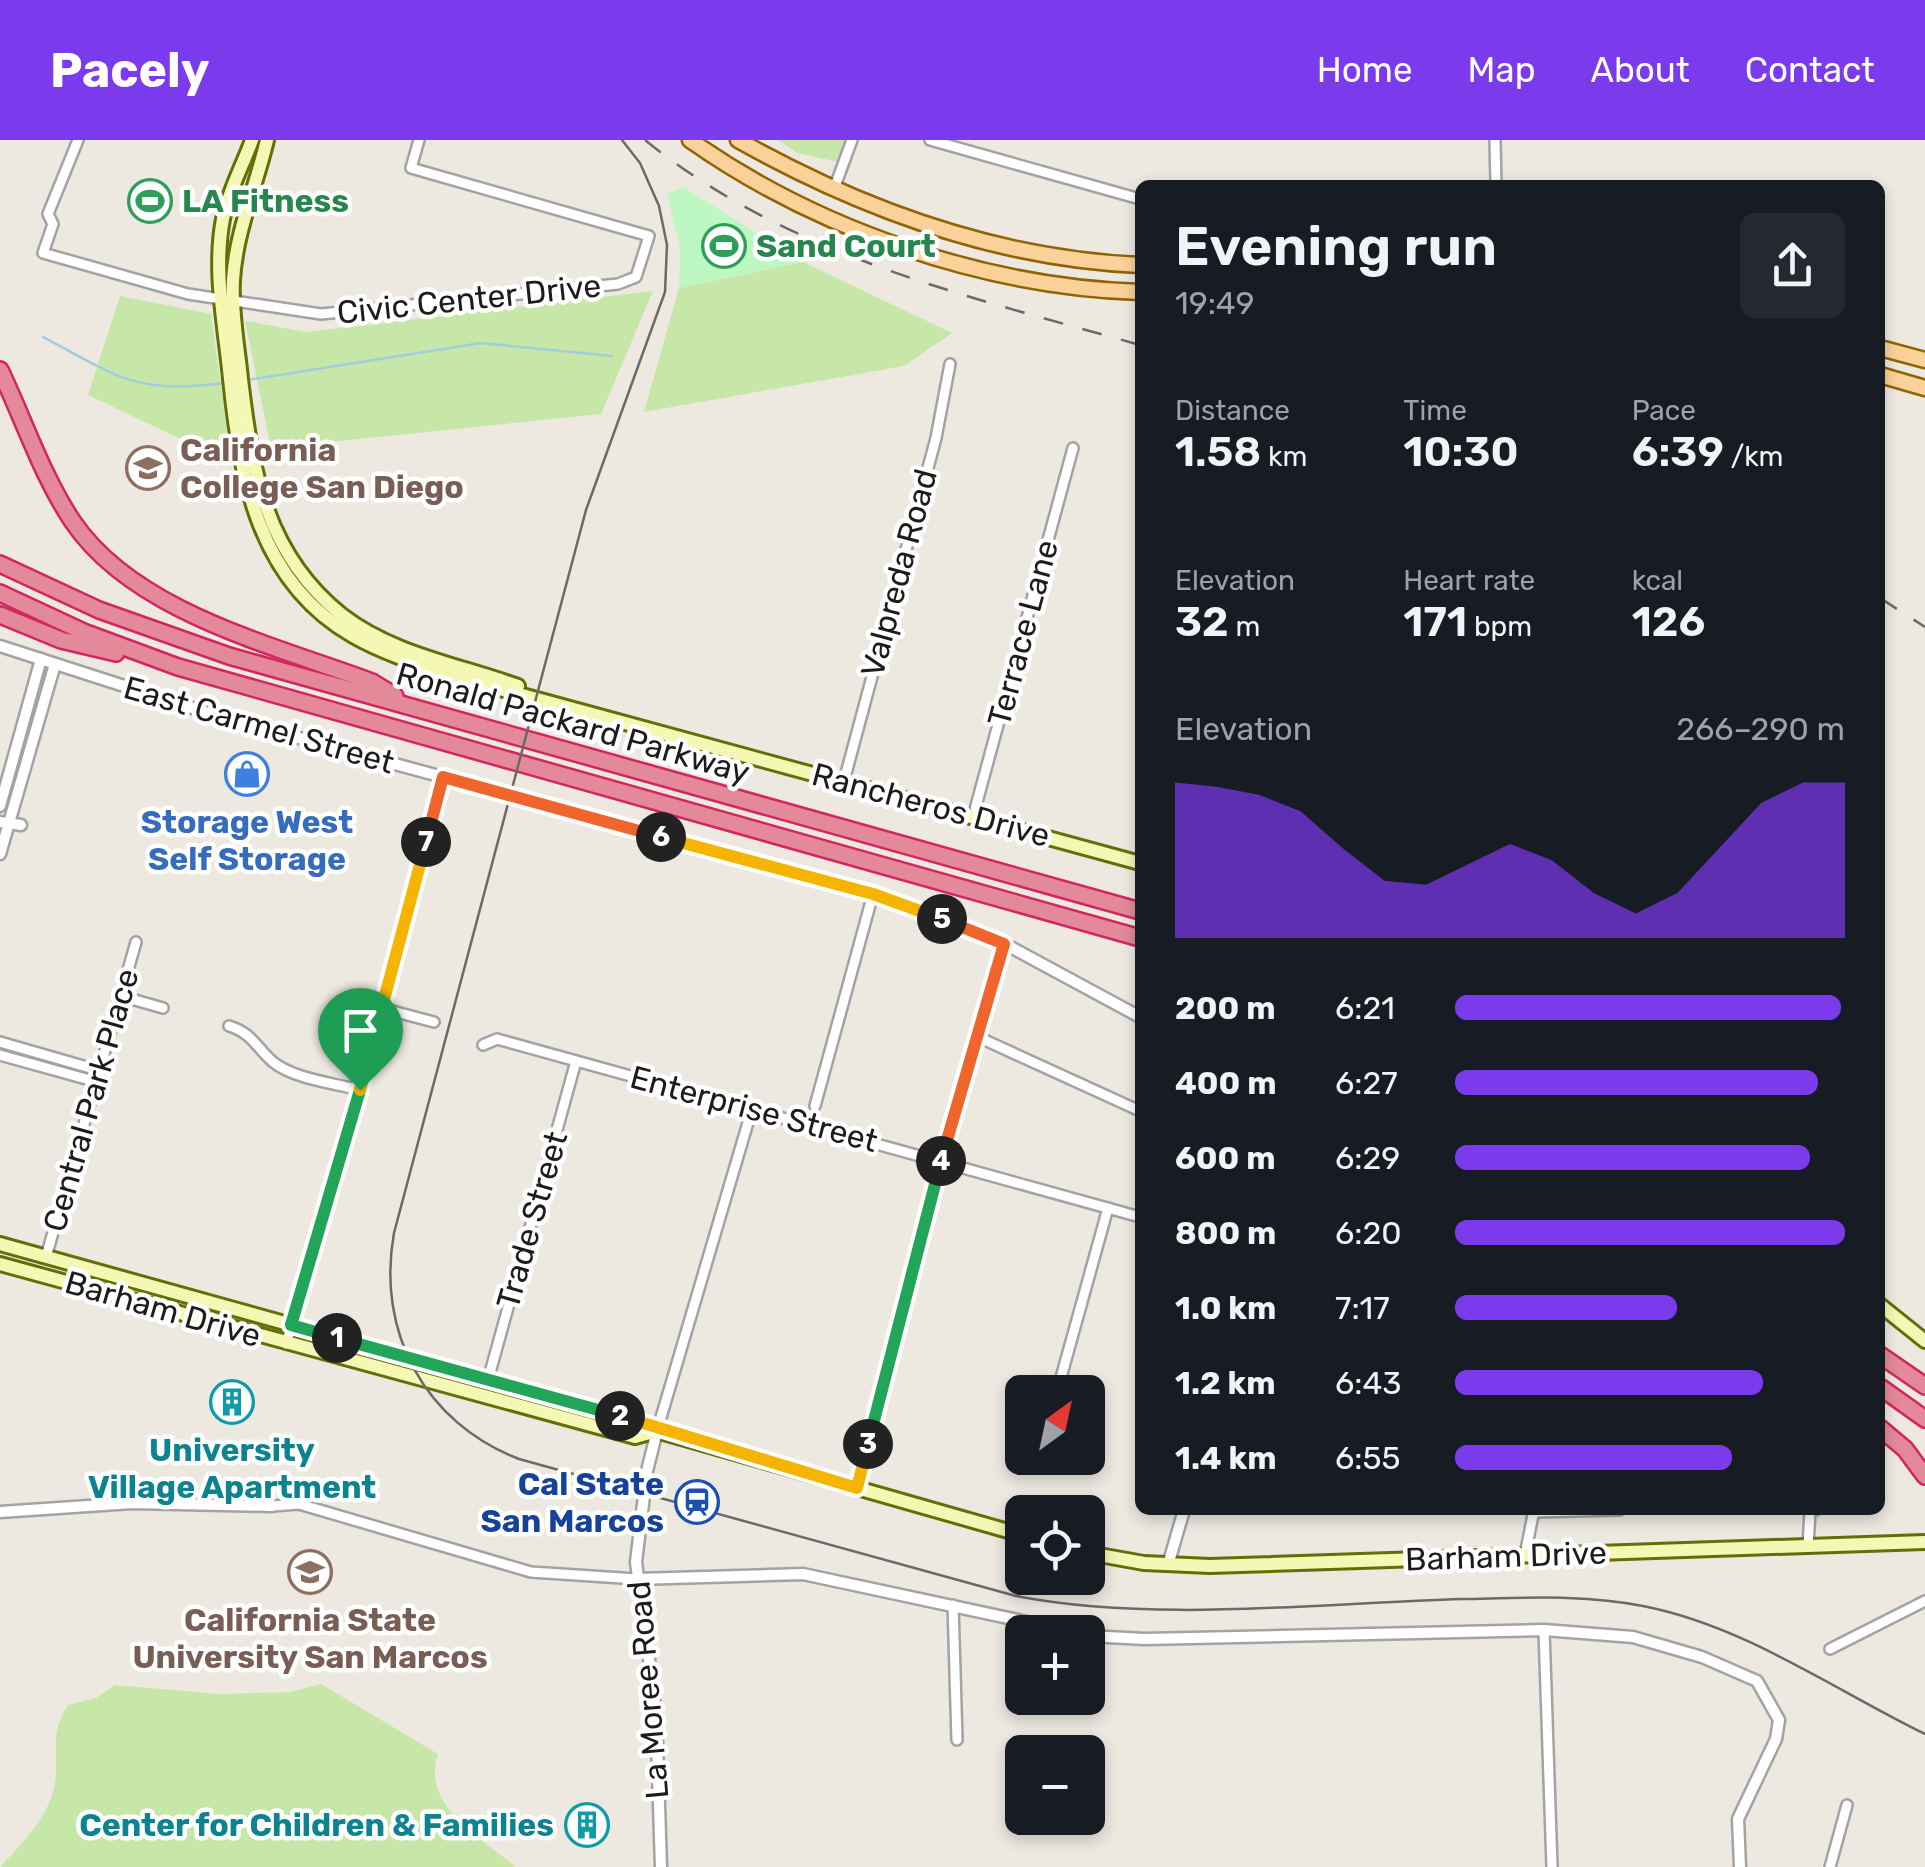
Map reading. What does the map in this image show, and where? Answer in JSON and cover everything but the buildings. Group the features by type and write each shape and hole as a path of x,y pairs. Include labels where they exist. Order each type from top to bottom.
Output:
{"highway":[{"path":"0,370 71,520 114,568 176,606 372,682 413,706"},
{"name":"Ronald Packard Parkway","path":"0,564 99,610 178,640 1135,909"},
{"name":"Ronald Packard Parkway","path":"0,593 86,633 178,667 1135,937"},
{"path":"0,615 61,640 178,667"},
{"path":"1885,1358 1925,1386"},
{"path":"1885,1390 1925,1418"},
{"path":"1885,1432 1925,1476"}],"main road":[{"name":"Rancheros Drive","path":"252,140 223,219 227,298 243,442 262,536 301,592 350,634 386,652 467,680 1135,862"},
{"name":"Rancheros Drive","path":"227,298 240,230 267,140"},
{"path":"690,140 782,196 887,240 1031,280 1135,291"},
{"path":"738,140 834,190 996,244 1060,258 1135,265"},
{"path":"1885,349 1925,360"},
{"path":"1885,377 1925,388"},
{"name":"Barham Drive","path":"0,1244 641,1422 657,1431 857,1488"},
{"name":"Barham Drive","path":"0,1264 635,1437 657,1431"},
{"path":"1885,1308 1925,1341"},
{"path":"857,1488 1005,1530"},
{"name":"Barham Drive","path":"1105,1555 1168,1565 1925,1542"}],"street":[{"path":"78,140 48,214 53,224 43,253 188,294 227,298"},
{"name":"Civic Center Drive","path":"227,298 322,314 618,284 636,277 648,236 411,168 419,140"},
{"path":"834,190 852,140"},
{"path":"930,140 1135,198"},
{"path":"1494,140 1496,180"},
{"name":"Valpreda Road","path":"844,781 936,438 950,364"},
{"name":"Terrace Lane","path":"973,817 1073,448"},
{"name":"East Carmel Street","path":"0,646 211,714 873,894 1004,944 1135,1014"},
{"path":"0,806 40,660"},
{"path":"0,854 55,664"},
{"path":"286,1344 360,1090 443,777"},
{"path":"816,1106 873,894"},
{"name":"Central Park Place","path":"41,1256 101,1071 136,942"},
{"path":"857,1488 941,1161 1004,944"},
{"path":"121,996 162,1008"},
{"path":"382,1008 434,1022"},
{"path":"230,1026 246,1031 273,1062 288,1070 360,1090"},
{"path":"978,1037 1135,1109"},
{"name":"Enterprise Street","path":"483,1045 496,1039 1135,1216"},
{"path":"0,1042 101,1071"},
{"path":"0,1055 97,1082"},
{"name":"Trade Street","path":"488,1380 576,1060"},
{"name":"La Moree Road","path":"661,1867 656,1712 636,1578 637,1540 657,1431 752,1109"},
{"path":"1062,1375 1108,1208"},
{"path":"0,1512 132,1503 300,1504 534,1572 636,1578 803,1574 1005,1617"},
{"path":"1168,1565 1183,1515"},
{"path":"1526,1555 1533,1515"},
{"path":"1808,1546 1812,1515"},
{"path":"1830,1649 1925,1602"},
{"path":"953,1605 956,1740"},
{"path":"1544,1630 1552,1867"},
{"path":"1105,1637 1544,1630 1633,1637 1702,1657 1757,1681 1778,1712 1776,1739 1738,1819 1740,1867"},
{"path":"1830,1867 1847,1805"}],"green space":[{"path":"778,140 854,140 848,164 797,153"},
{"path":"683,187 803,262 679,288 680,248 667,194"},
{"name":"Sand Court","path":"724,224 744,236 725,267 705,255"},
{"path":"803,262 952,333 904,366 644,412 679,288"},
{"path":"653,291 601,414 271,448 245,321 307,332"},
{"path":"120,296 211,314 229,446 191,444 88,395"},
{"path":"321,1684 438,1754 435,1773 446,1805 471,1832 516,1867 0,1867 36,1825 50,1801 56,1774 57,1731 68,1705 96,1698 115,1685 219,1694 290,1692"}],"waterway":[{"path":"43,337 128,379 169,386 224,383"},
{"path":"247,380 481,343 612,356"}],"tram line":[{"path":"622,140 640,163 659,206 667,245 665,292 586,510 394,1233 390,1270 401,1339 414,1370 433,1398 486,1443 519,1459 1016,1596 1069,1604 1180,1610 1507,1598 1620,1602 1681,1615 1753,1643 1925,1734"}],"railway":[{"path":"645,140 700,180 819,243 945,289 1135,344"},
{"path":"1885,601 1925,627"}],"place":[{"name":"LA Fitness","path":"150,201"},
{"name":"Sand Court","path":"724,246"},
{"name":"California College San Diego","path":"148,468"},
{"name":"Storage West Self Storage","path":"247,774"},
{"name":"University Village Apartment","path":"232,1402"},
{"name":"Cal State San Marcos","path":"697,1502"},
{"name":"California State University San Marcos","path":"310,1572"},
{"name":"Center for Children & Families","path":"587,1825"}],"route":[{"path":"443,777 873,894 1004,944 941,1161 857,1488 657,1431 641,1422 291,1325 360,1090 443,777"}]}
